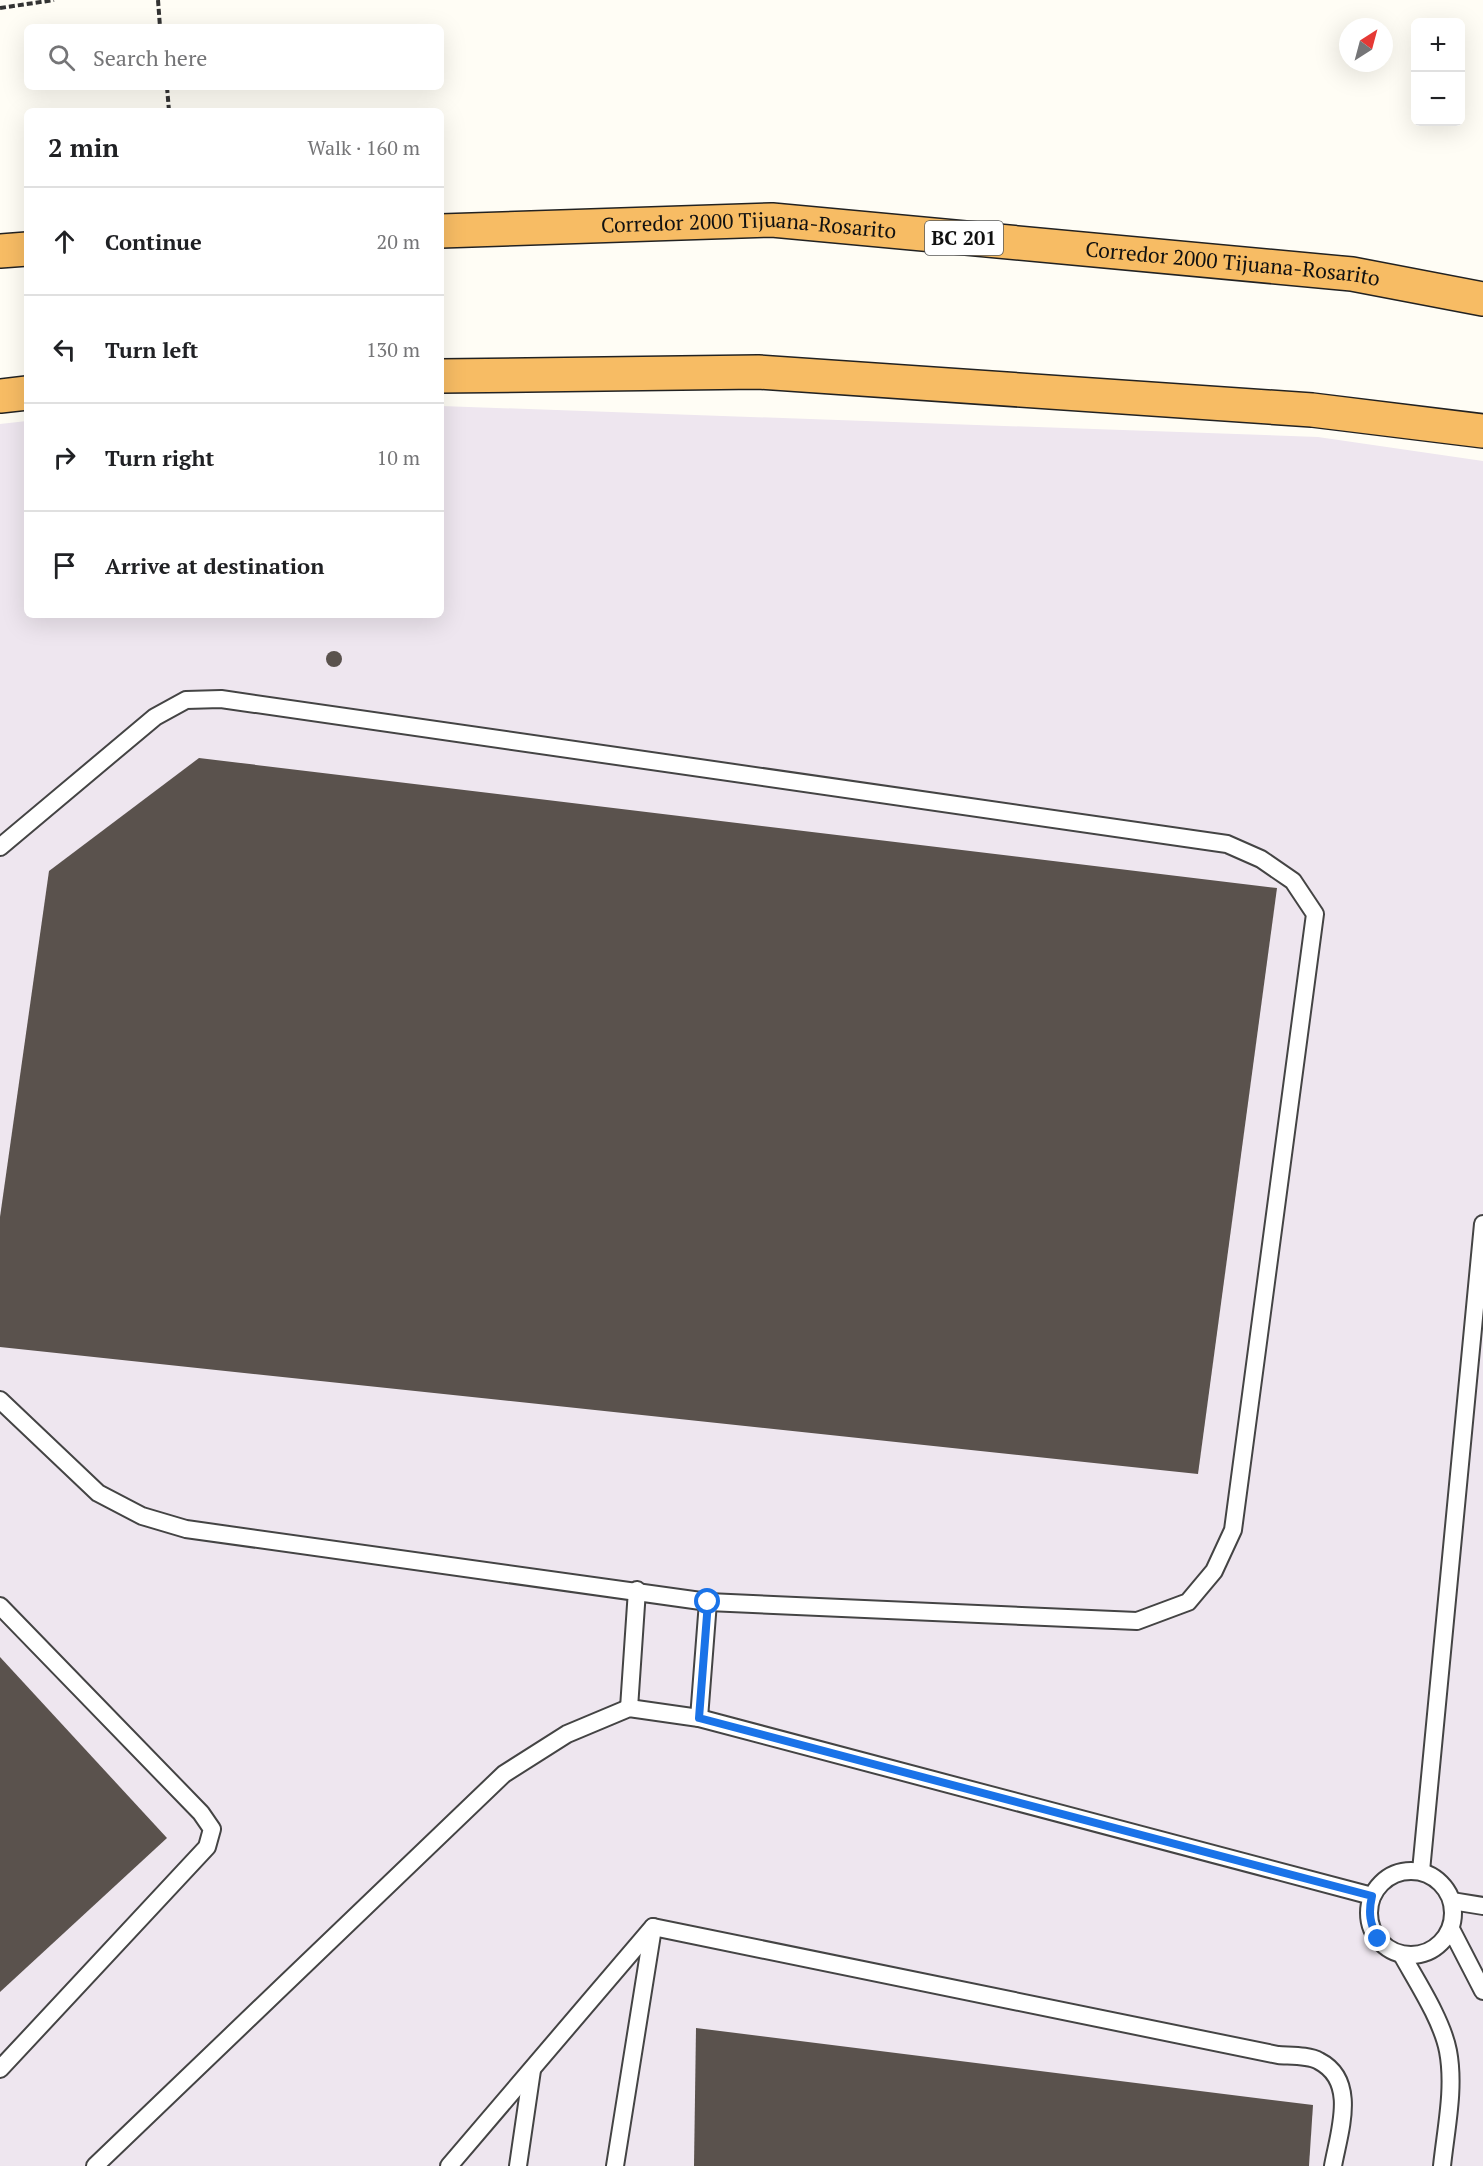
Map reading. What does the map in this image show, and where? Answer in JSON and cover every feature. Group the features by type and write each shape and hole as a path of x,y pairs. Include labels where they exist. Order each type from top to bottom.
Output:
{"highway":[{"name":"Corredor 2000 Tijuana-Rosarito","path":"444,231 772,220 1352,274 1483,299"},
{"path":"0,251 24,249"},
{"path":"444,376 758,372 1312,410 1483,430"},
{"path":"0,396 24,393"}],"lane":[{"path":"0,847 155,717 186,700 221,699 1227,844 1261,859 1293,881 1315,914 1233,1530 1214,1571 1188,1602 1137,1621 708,1602 637,1590 186,1529 142,1516 98,1493 0,1400"},
{"path":"1421,1871 1483,1224"},
{"path":"629,1708 637,1590"},
{"path":"699,1718 708,1602"},
{"path":"0,1606 201,1813 212,1829 207,1847 0,2069"},
{"path":"95,2166 504,1774 567,1734 629,1708 699,1718 1372,1896"},
{"path":"1406,1871 1421,1871 1445,1887 1452,1900 1454,1915 1451,1929 1443,1942 1431,1951 1418,1955 1402,1955 1388,1949 1378,1939 1371,1926 1369,1911 1372,1896 1380,1884 1392,1875 1406,1871"},
{"path":"1452,1900 1483,1906"},
{"path":"449,2166 653,1927"},
{"path":"615,2166 653,1927"},
{"path":"653,1927 1278,2055 1318,2060 1338,2076 1344,2101 1333,2166"},
{"path":"1451,1929 1483,1991"},
{"path":"1402,1955 1430,2006 1448,2049 1451,2080 1442,2166"},
{"path":"518,2166 532,2069"}],"path":[{"path":"0,8 54,0"},
{"path":"158,0 160,24"},
{"path":"166,90 169,108"}],"shaded area":[{"path":"444,406 1318,437 1483,461 1483,2166 0,2166 0,424 24,421 24,618 444,618"}],"building":[{"path":"334,651 342,659 334,667 326,659"},
{"path":"199,758 1277,888 1198,1474 0,1347 0,1217 49,871"},
{"path":"0,1657 167,1838 0,1992"},
{"path":"696,2028 1313,2105 1309,2166 694,2166"}],"route":[{"path":"708,1602 699,1718 1372,1896 1369,1911 1371,1926 1378,1939"}]}
